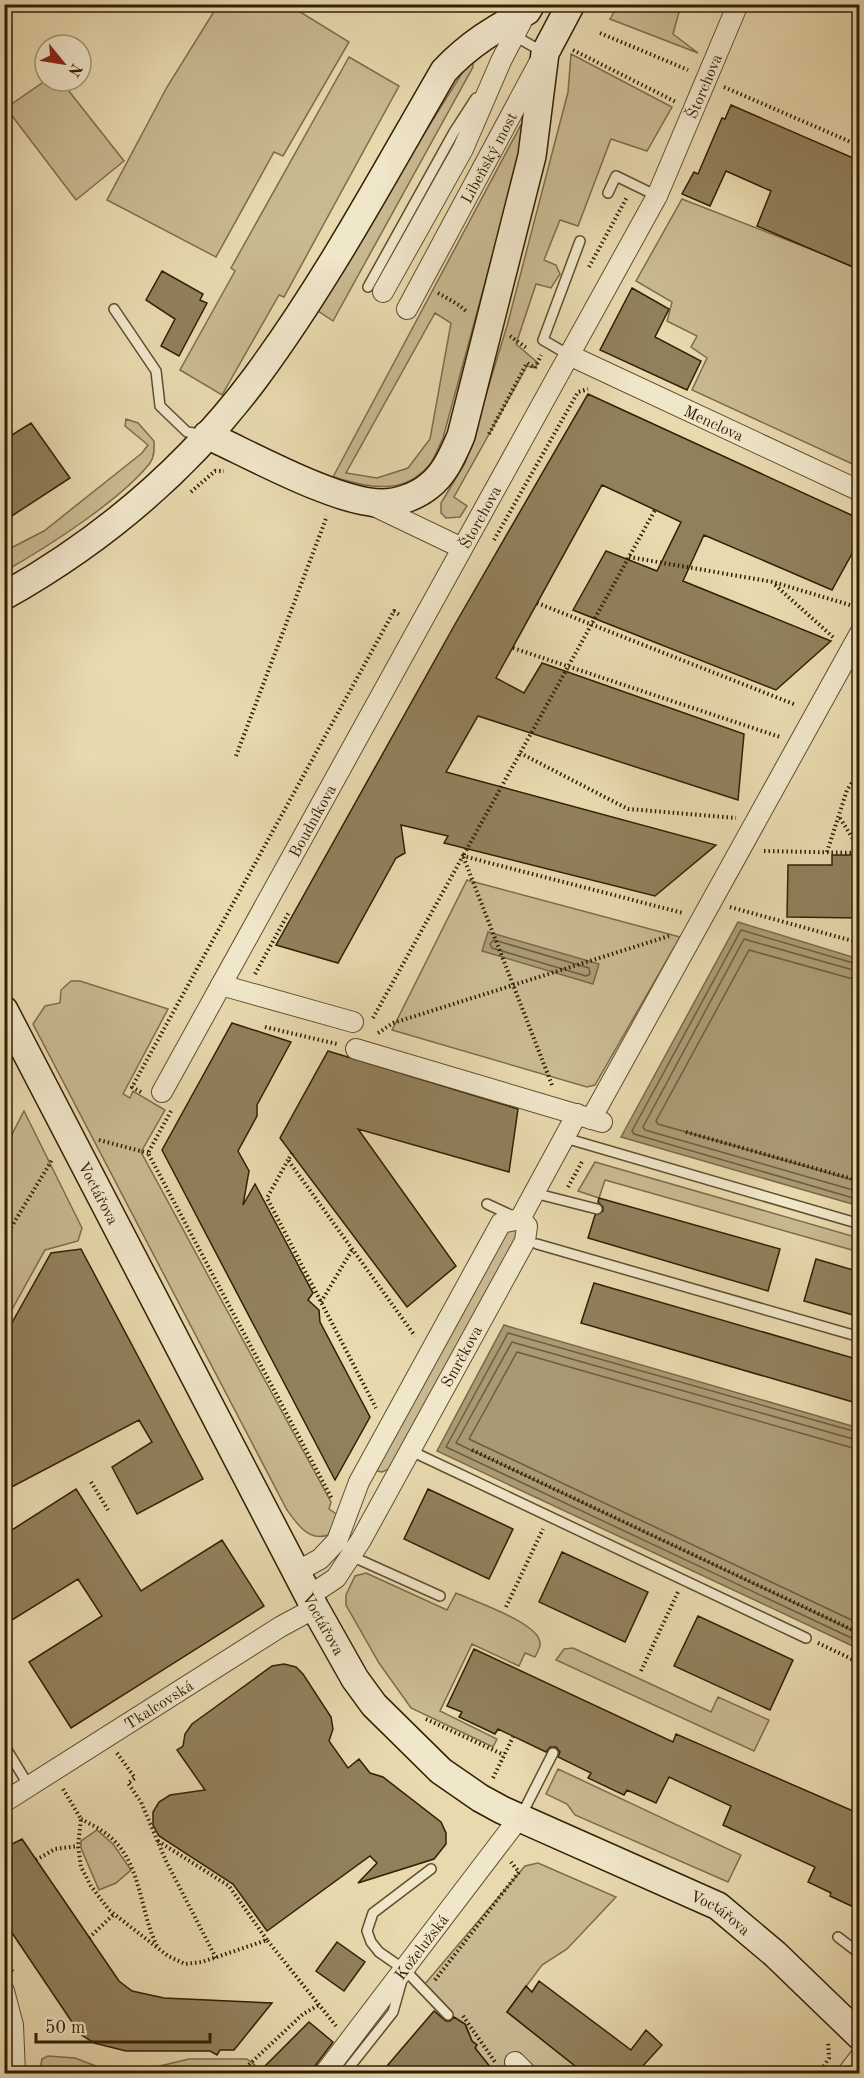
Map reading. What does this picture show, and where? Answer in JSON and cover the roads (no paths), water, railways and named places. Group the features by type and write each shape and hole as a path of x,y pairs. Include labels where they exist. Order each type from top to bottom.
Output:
{"main road":[{"name":"Libeňský most","path":"545,53 571,4"},
{"path":"4,596 78,552 111,527 207,435 255,377 295,319 444,71 462,51 506,32 529,8"},
{"path":"364,501 383,503 406,499 430,486 449,464 461,436 532,156 545,53"},
{"name":"Štorchova","path":"207,435 336,493 364,501"},
{"name":"Voctářova","path":"4,1010 312,1602 355,1679 390,1724 441,1771 480,1798 519,1818 718,1906 775,1954 860,2036"}],"street":[{"name":"Štorchova","path":"364,501 462,548 657,196 738,4"},
{"name":"Libeňský most","path":"376,289 463,149 501,61 506,32"},
{"name":"Libeňský most","path":"406,309 545,53"},
{"name":"Menclova","path":"569,355 860,490"},
{"name":"Boudníkova","path":"162,1098 221,985 462,548"},
{"path":"520,1219 565,1138 591,1119 860,633"},
{"path":"221,985 353,1022"},
{"path":"356,1048 591,1119"},
{"name":"Smrčkova","path":"296,1572 320,1559 336,1541 359,1482 501,1223 520,1219 527,1226 525,1241 351,1556 336,1578 312,1602"},
{"path":"359,1482 385,1495"},
{"name":"Tkalcovská","path":"4,1802 279,1627 312,1602"},
{"name":"Koželužská","path":"324,2073 519,1818"},
{"path":"4,1991 13,2025 15,2073"},
{"path":"847,2073 860,2056"}],"lane":[{"path":"506,32 545,53"},
{"path":"608,193 616,176 657,196"},
{"path":"569,355 543,340 580,240"},
{"path":"114,309 156,371 160,406 187,432 207,435"},
{"path":"565,1138 860,1224"},
{"path":"534,1192 597,1209"},
{"path":"487,1204 520,1219"},
{"path":"537,1244 860,1337"},
{"path":"409,1450 806,1638"},
{"path":"351,1556 440,1596"},
{"path":"4,1746 29,1786"},
{"path":"519,1818 553,1754"},
{"path":"431,1869 373,1913 367,1931 370,1942 405,1970 448,2015"},
{"path":"838,1937 860,1954"},
{"path":"344,2073 393,2012 405,1970"}],"water":[{"path":"738,922 859,959 859,1206 621,1137"},
{"path":"488,932 599,964 593,984 482,951"},
{"path":"504,1325 859,1428 859,1649 437,1451"}]}
